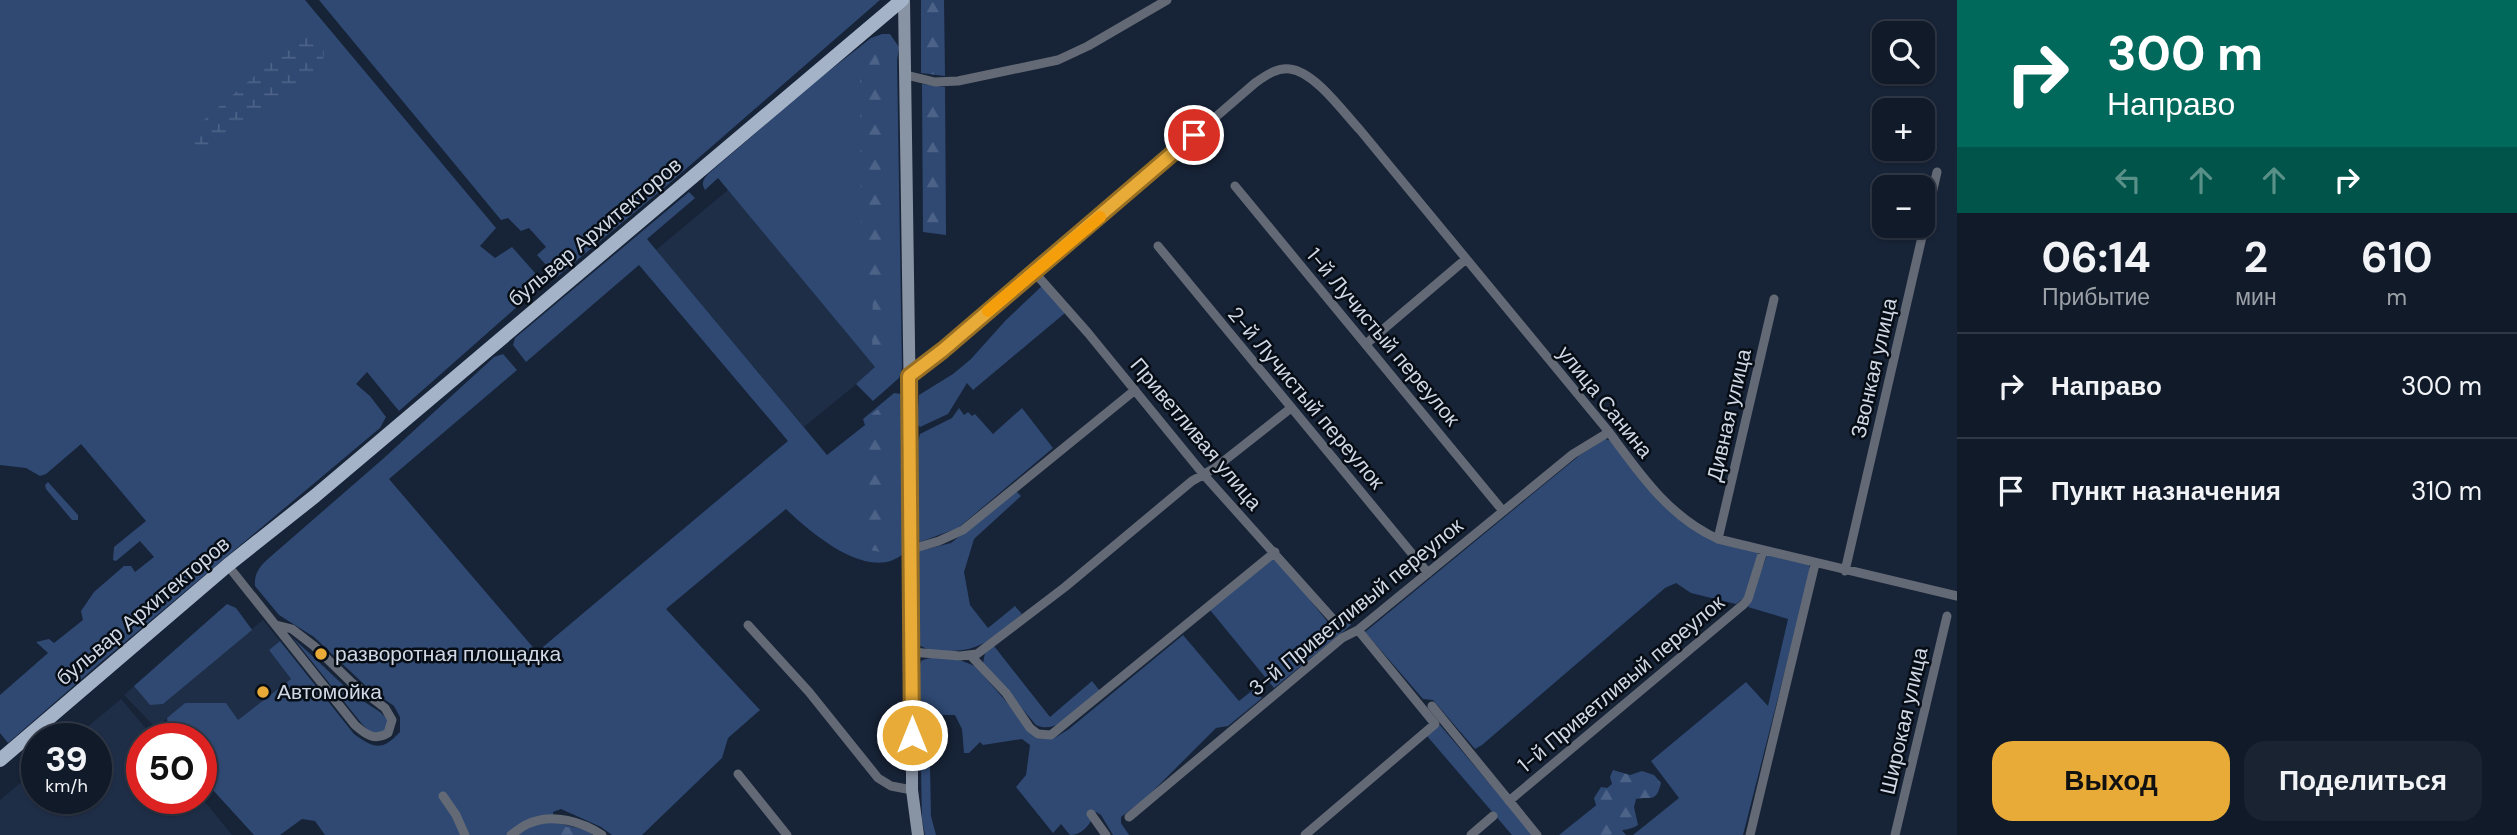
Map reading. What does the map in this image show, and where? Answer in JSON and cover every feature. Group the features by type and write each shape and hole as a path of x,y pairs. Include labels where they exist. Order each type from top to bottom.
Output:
{"main road":[{"path":"903,0 912,549 912,790 918,835"},
{"name":"бульвар Архитекторов","path":"55,723 315,496 903,0"},
{"name":"бульвар Архитекторов","path":"0,760 231,568"},
{"name":"бульвар Архитекторов","path":"0,771 21,753"}],"street":[{"path":"906,75 935,82 958,81 1058,60 1088,46 1167,0"},
{"name":"улица Санина","path":"1035,273 1261,78 1279,70 1290,69 1304,74 1319,85 1360,130 1664,502 1682,519 1718,539 1957,596"},
{"name":"Звонкая улица","path":"1845,571 1937,172"},
{"name":"1-й Лучистый переулок","path":"1235,186 1503,511"},
{"name":"2-й Лучистый переулок","path":"1158,246 1428,573"},
{"path":"1366,344 1466,259"},
{"path":"909,376 1035,273"},
{"name":"Приветливая улица","path":"1035,273 1204,475 1332,618"},
{"name":"Дивная улица","path":"1718,539 1774,299"},
{"path":"912,549 963,530 1135,390"},
{"path":"912,652 971,656 977,654 1055,595 1192,481 1204,475 1291,408"},
{"name":"3-й Приветливый переулок","path":"1129,817 1342,638 1358,630 1573,453 1609,432"},
{"name":"1-й Приветливый переулок","path":"1509,801 1744,604 1763,551"},
{"path":"971,656 1006,693 1030,729 1038,734 1051,735 1275,552"},
{"path":"1750,835 1815,564"},
{"path":"231,568 276,625 363,732 380,738 388,733 393,720 390,713 292,629 276,625"},
{"name":"Широкая улица","path":"1895,835 1947,616"},
{"path":"748,625 809,692 878,778 891,786 912,790"},
{"path":"1305,835 1435,724 1358,630"},
{"path":"1432,706 1537,835"},
{"path":"738,774 787,835"},
{"path":"443,796 465,835"},
{"path":"1091,814 1105,835"},
{"path":"1471,835 1493,816"},
{"path":"511,835 530,823 546,818 578,823 602,835"}],"shaded area":[{"path":"728,190 876,368 804,427 656,250"},
{"path":"227,604 236,608 252,629 263,620 280,641 269,650 291,679 238,720 185,703 162,723 151,723 124,695"},
{"path":"121,699 141,723 126,723 126,814 215,814 232,835 0,835 0,800 21,782 21,814 112,814 112,723 92,723"}],"green space":[{"path":"0,0 305,0 496,228 480,246 495,258 512,247 544,283 399,411 367,372 356,384 370,396 386,417 380,428 31,723 21,723 21,732 8,743 0,733 0,695 48,653 36,642 49,639 54,643 83,620 81,611 94,592 124,566 131,566 135,572 154,557 140,541 116,561 113,560 114,547 146,521 81,444 46,474 40,476 26,468 0,465"},
{"path":"319,0 880,0 557,277 537,255 546,247 529,228 521,231 508,218 501,220"},
{"path":"921,0 944,0 945,76 921,73"},
{"path":"309,32 324,48 323,63 227,141 205,151 197,147 192,138 198,125 289,46"},
{"path":"890,34 899,47 897,60 902,368 899,378 873,401 856,384 875,367 718,178 705,190 703,183 708,174 820,78 871,38"},
{"path":"865,49 877,53 881,71 882,363 872,363 873,279 864,268 861,251 860,60"},
{"path":"922,84 945,87 946,235 923,232"},
{"path":"689,192 695,198 647,239 827,455 865,425 863,419 894,393 901,394 904,553 890,561 875,563 858,559 825,542 786,509 666,609 760,710 728,738 722,758 642,835 612,835 601,827 561,809 553,812 554,822 586,830 593,835 325,835 315,821 302,819 280,835 254,835 217,795 217,723 168,723 167,718 185,703 226,703 238,720 291,679 269,650 280,641 354,734 378,746 400,732 400,717 394,706 367,687 314,637 279,615 255,586 256,577 266,561 494,357 503,354 517,370 389,479 537,652 788,441 639,265 526,362 513,345 515,338"},
{"path":"1043,285 1065,313 973,390 967,383 948,414 920,427 917,424 919,395 971,359 1006,320"},
{"path":"882,406 883,530 880,552 870,550 862,518 862,430 867,418"},
{"path":"959,408 964,415 968,412 972,416 975,414 993,434 1022,408 1053,448 958,528 920,542 920,434 952,418"},
{"path":"1605,439 1612,441 1672,513 1758,553 1745,597 1736,604 1691,593 1676,583 1665,588 1475,749 1433,700 1423,699 1365,632 1580,455"},
{"path":"48,482 78,515 78,520 72,520 46,489"},
{"path":"1016,491 1021,496 974,539 964,572 970,605 988,628 1015,606 1022,614 988,641 970,649 936,651 919,645 919,551 951,543"},
{"path":"1767,555 1809,565 1810,572 1743,835 1633,835 1679,798 1651,761 1746,682 1768,706 1788,619 1748,607"},
{"path":"1272,559 1281,564 1331,626 1343,616 1351,625 1274,688 1210,610"},
{"path":"227,604 236,608 252,630 163,704 150,705 134,686"},
{"path":"1183,635 1239,701 1254,689 1262,698 1228,726 1216,728 1147,797 1121,817 1121,823 1129,835 1113,835 1101,815 1096,812 1089,824 1079,833 1070,835 1061,824 1053,833 1016,787 1026,775 1030,745 1022,739 983,745 980,742 969,753 964,753 962,729 955,715 929,715 931,816 936,835 925,835 922,819 921,661 934,657 949,658 976,667 1038,738 1053,739 1069,729"},
{"path":"293,638 354,695 388,720 382,733 370,732 362,724"},
{"path":"994,646 1050,717 1092,681 1100,691 1062,723 1044,727 1036,725 983,663 985,653"},
{"path":"1440,725 1533,835 1512,835 1427,736"},
{"path":"1613,770 1630,775 1642,771 1654,775 1661,783 1655,796 1636,799 1634,807 1638,825 1610,835 1596,835 1600,819 1594,798 1601,787 1607,788 1612,784 1610,777"},
{"path":"1599,803 1626,835 1559,835"},
{"path":"541,825 578,828 581,835 534,835"}],"slow traffic":[{"path":"988,311 1100,217"}],"place":[{"name":"разворотная площадка","path":"321,654"},
{"name":"Автомойка","path":"263,692"}],"route":[{"path":"912,735 909,376 1035,273 1194,135"}]}
